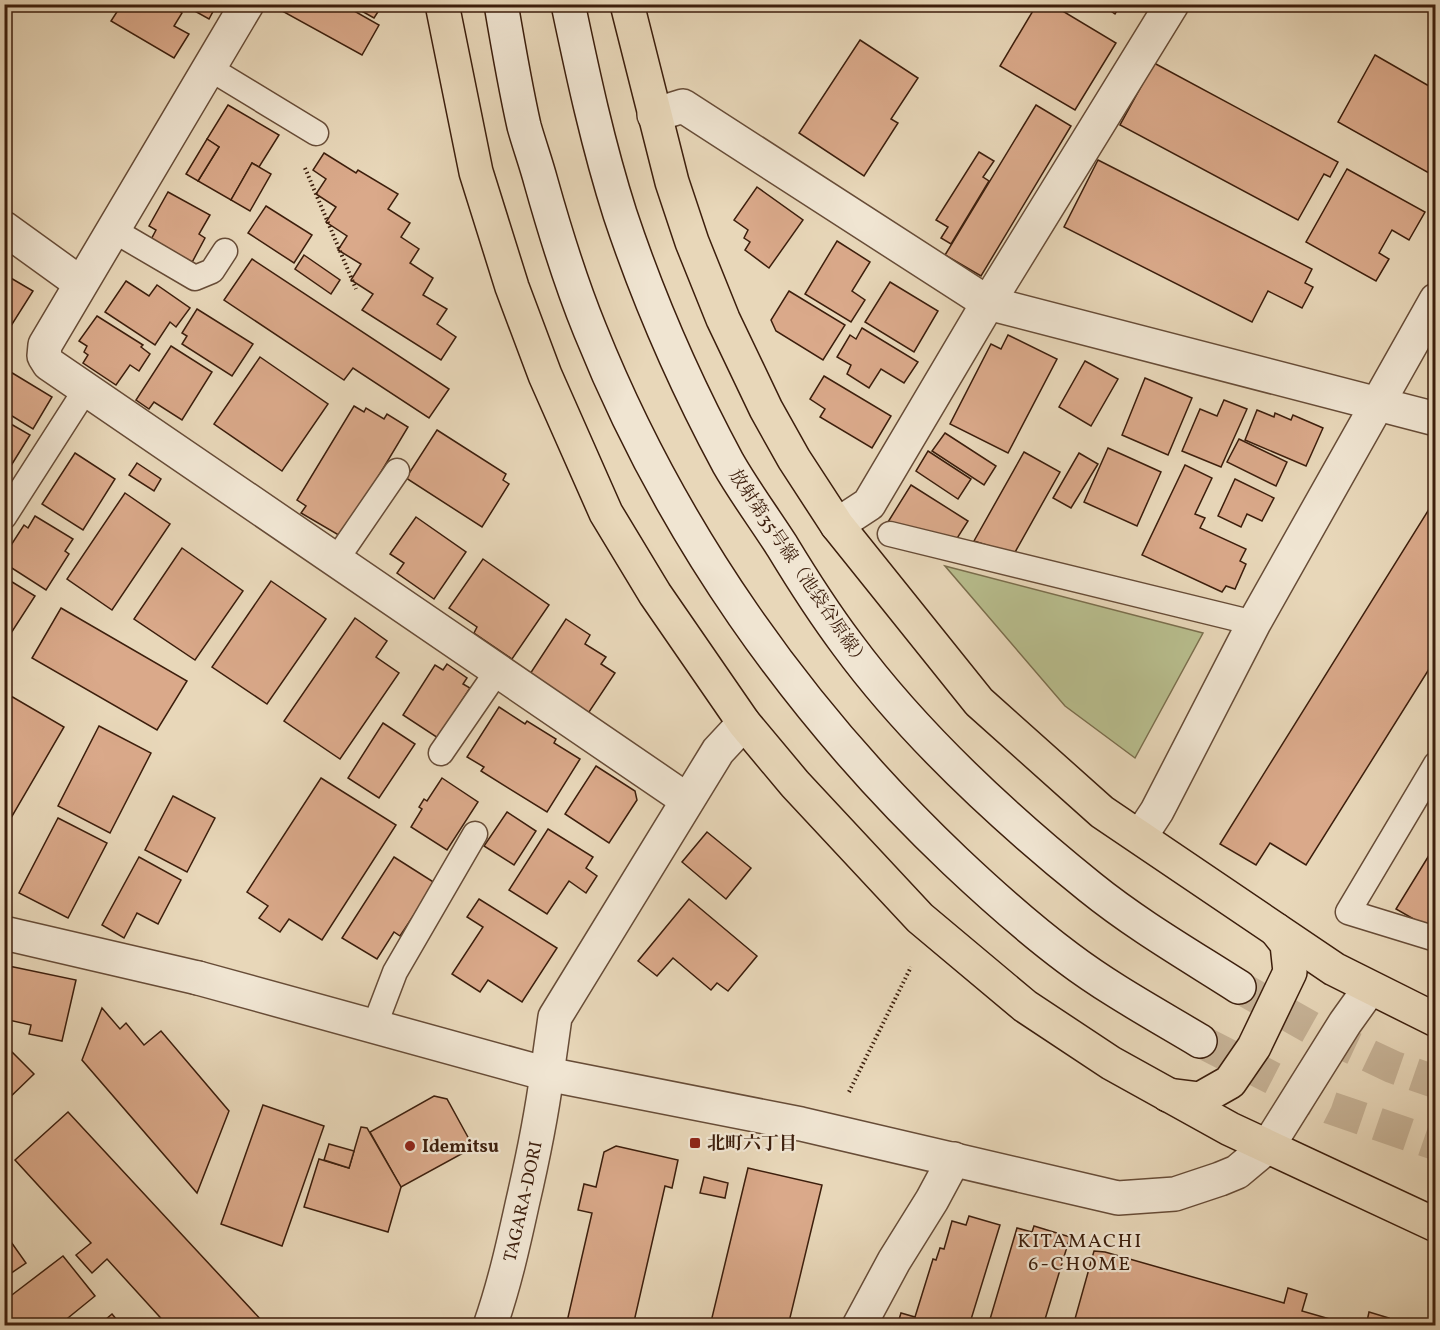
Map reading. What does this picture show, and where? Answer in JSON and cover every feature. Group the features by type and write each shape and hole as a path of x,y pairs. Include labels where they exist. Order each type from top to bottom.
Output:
{"main road":[{"path":"442,4 476,172 512,286 545,375 606,513 655,594 744,723 795,784 920,918 1025,1006 1111,1063 1230,1129 1436,1225"},
{"path":"627,4 672,182 692,242 723,319 777,429 837,525 979,702 1102,812 1334,969 1436,1020"},
{"path":"1168,1095 1200,1099 1230,1082 1254,1047 1290,972 1287,944 1276,930"}],"street":[{"path":"247,4 80,283 45,345 44,356 49,364 687,800"},
{"path":"501,4 524,126 561,251 590,330 652,464 730,595 773,656 845,748 940,847 988,892 1070,960 1129,999 1200,1041"},
{"name":"放射第35号線（池袋谷原線）","path":"568,4 602,152 621,215 647,287 729,465 824,611 847,644 899,706 952,764 992,802 1092,889 1160,938 1239,987"},
{"path":"837,525 869,504 987,303 1172,4"},
{"path":"654,114 683,106 987,303 1436,419"},
{"path":"4,228 80,283"},
{"path":"1140,837 1157,811 1254,623 1436,300"},
{"name":"TAGARA-DORI","path":"490,1326 504,1286 536,1146 555,1017 718,751 744,723"},
{"path":"4,933 198,978 547,1074 801,1124 1118,1198 1175,1194 1237,1172 1268,1146 1345,1023 1370,988"},
{"path":"859,1326 954,1159"}],"lane":[{"path":"209,68 316,133"},
{"path":"113,230 195,278 212,271 225,251"},
{"path":"4,517 86,389"},
{"path":"336,560 397,471"},
{"path":"890,534 1254,623"},
{"path":"441,753 498,670"},
{"path":"1436,764 1348,912 1436,939"},
{"path":"374,1027 395,972 475,834"}],"path":[{"path":"316,133 305,150 303,164 356,289"},
{"path":"849,1092 911,967"}],"green space":[{"path":"945,566 1203,633 1135,758 1065,706"}],"building":[{"path":"122,4 169,4 182,13 174,26 189,34 174,58 111,21"},
{"path":"182,4 217,4 209,19"},
{"path":"274,4 342,4 379,25 362,55 273,6"},
{"path":"349,4 383,4 374,18"},
{"path":"1037,4 1051,4 1116,43 1075,110 1000,66"},
{"path":"1101,4 1124,4 1115,14"},
{"path":"860,40 918,78 891,119 898,123 864,176 799,133"},
{"path":"1375,55 1436,90 1436,177 1338,122"},
{"path":"1154,63 1338,162 1330,177 1324,174 1298,220 1120,125"},
{"path":"228,105 279,135 259,167 252,163 231,200 198,181 219,147 207,139"},
{"path":"1036,105 1071,126 981,276 945,255"},
{"path":"207,139 219,147 198,181 186,174"},
{"path":"979,152 994,161 983,177 989,181 951,244 941,238 948,227 936,220"},
{"path":"324,153 356,173 358,170 398,194 388,209 410,223 401,237 419,249 410,263 433,278 423,295 447,309 437,324 456,337 441,360 362,310 373,294 351,280 361,264 338,250 347,236 326,222 336,207 316,194 326,179 313,170"},
{"path":"1098,160 1312,269 1305,283 1313,287 1302,308 1268,291 1252,322 1064,227"},
{"path":"252,163 271,174 250,211 231,200"},
{"path":"1347,169 1425,212 1409,240 1392,230 1379,253 1389,259 1376,281 1306,242"},
{"path":"757,187 803,220 769,268 745,250 750,242 744,238 748,230 734,220"},
{"path":"168,192 210,215 199,234 205,238 188,270 147,247 156,230 149,226"},
{"path":"266,206 312,235 294,263 248,233"},
{"path":"837,241 870,262 852,291 865,300 851,322 805,294"},
{"path":"304,255 340,280 331,294 295,269"},
{"path":"252,259 449,389 429,418 353,368 344,380 224,300"},
{"path":"4,274 33,291 4,337"},
{"path":"126,281 149,296 157,285 190,308 176,327 170,322 155,345 105,312"},
{"path":"890,282 938,311 914,352 865,322"},
{"path":"789,291 845,325 823,360 776,331 771,320"},
{"path":"197,309 253,344 232,376 182,344 187,336 182,333"},
{"path":"97,316 143,345 141,347 150,354 139,371 130,365 116,385 83,363 88,355 84,352 87,346 79,341"},
{"path":"862,328 918,362 904,383 881,369 869,388 847,374 851,365 837,357 850,335 856,339"},
{"path":"1008,335 1057,359 1008,453 950,424 991,344 1001,349"},
{"path":"171,346 212,372 182,420 154,402 149,409 136,400"},
{"path":"260,357 328,404 282,471 214,424"},
{"path":"1085,361 1118,379 1091,426 1059,407"},
{"path":"9,371 52,397 33,429 4,411 4,379"},
{"path":"824,376 891,416 872,448 820,417 825,409 810,399"},
{"path":"1145,378 1192,398 1168,455 1122,435"},
{"path":"1224,400 1247,409 1221,467 1182,451 1200,409 1217,416"},
{"path":"354,406 364,412 366,408 384,419 387,414 408,427 342,537 301,513 306,506 297,500"},
{"path":"1257,410 1274,417 1275,413 1291,420 1293,415 1323,428 1306,466 1245,440"},
{"path":"4,420 30,435 4,477"},
{"path":"437,430 506,474 503,480 509,484 482,527 406,478"},
{"path":"945,433 996,466 984,485 932,451"},
{"path":"1239,439 1287,462 1276,486 1227,462"},
{"path":"1108,448 1161,472 1137,526 1084,502"},
{"path":"928,451 971,479 958,499 916,471"},
{"path":"1024,452 1060,472 1014,554 974,541"},
{"path":"75,453 115,479 83,530 42,504"},
{"path":"1079,453 1098,464 1071,508 1053,498"},
{"path":"137,463 161,479 154,491 129,475"},
{"path":"1185,465 1212,478 1195,514 1205,518 1200,528 1246,549 1240,561 1246,564 1235,589 1226,586 1222,592 1142,555"},
{"path":"1235,479 1274,498 1262,521 1247,514 1241,527 1218,516"},
{"path":"911,485 968,521 956,540 899,528 888,522"},
{"path":"125,493 170,524 112,610 67,579"},
{"path":"1436,498 1436,658 1306,865 1270,843 1256,865 1220,844"},
{"path":"35,516 73,539 65,551 69,554 46,590 4,563 4,556 24,525 28,528"},
{"path":"416,517 466,552 434,599 397,573 404,563 390,554"},
{"path":"182,548 243,591 195,660 134,619"},
{"path":"483,559 549,605 512,659 474,633 477,627 449,608"},
{"path":"4,577 35,596 4,644"},
{"path":"271,581 326,619 267,704 212,667"},
{"path":"61,608 187,681 157,730 32,658"},
{"path":"355,618 387,641 376,657 399,673 340,759 284,721"},
{"path":"566,619 590,635 585,644 606,657 601,664 615,673 587,715 528,677"},
{"path":"447,664 467,678 463,684 470,688 438,738 403,715 435,665 443,670"},
{"path":"4,692 64,727 4,830"},
{"path":"499,707 525,724 527,721 556,739 554,743 580,759 547,812 481,771 484,767 467,757"},
{"path":"383,723 415,744 379,798 348,778"},
{"path":"99,726 151,753 110,833 58,806"},
{"path":"596,766 635,791 637,800 609,843 565,814"},
{"path":"321,778 396,825 322,940 289,919 280,932 259,918 268,906 247,892"},
{"path":"442,778 478,802 447,850 411,827 422,809 419,807 424,799 427,801"},
{"path":"173,796 215,818 187,872 145,850"},
{"path":"507,812 536,831 514,865 484,846"},
{"path":"58,818 107,843 68,918 19,893"},
{"path":"548,829 593,857 586,868 597,876 586,893 569,881 547,914 509,890"},
{"path":"707,832 751,868 726,899 682,862"},
{"path":"1436,844 1436,922 1431,929 1396,909"},
{"path":"139,857 181,880 158,924 137,913 124,938 102,925"},
{"path":"394,857 435,883 400,936 394,932 377,959 342,938"},
{"path":"479,899 557,948 522,1002 488,980 480,992 452,974 483,927 467,917"},
{"path":"689,899 757,956 728,991 717,983 711,990 673,958 657,976 638,961"},
{"path":"4,965 76,980 62,1041 29,1034 31,1025 4,1019"},
{"path":"102,1008 120,1029 126,1023 144,1045 161,1031 229,1111 197,1193 82,1060"},
{"path":"4,1044 34,1074 4,1103"},
{"path":"434,1096 447,1099 469,1139 465,1152 401,1187 370,1132"},
{"path":"263,1105 324,1126 282,1246 221,1224"},
{"path":"68,1112 264,1323 261,1326 168,1326 107,1259 92,1273 76,1255 91,1243 15,1160"},
{"path":"361,1127 367,1128 401,1187 388,1232 304,1207 319,1159 349,1168"},
{"path":"329,1144 354,1151 349,1168 324,1160"},
{"path":"616,1146 678,1160 672,1188 665,1186 633,1326 566,1326 592,1213 578,1210 584,1184 596,1187 604,1152"},
{"path":"748,1168 822,1185 788,1326 710,1326"},
{"path":"704,1177 728,1183 725,1198 700,1193"},
{"path":"969,1216 1000,1225 969,1326 897,1326 901,1313 915,1317 933,1259 936,1260 940,1248 944,1249 952,1221 966,1225"},
{"path":"1034,1226 1070,1237 1043,1326 988,1326 1017,1228 1032,1232"},
{"path":"4,1232 26,1263 4,1278"},
{"path":"1094,1251 1105,1252 1284,1303 1288,1288 1307,1294 1302,1311 1354,1326 1073,1326"},
{"path":"63,1256 95,1296 58,1326 4,1326 4,1301"},
{"path":"1369,1312 1389,1318 1387,1326 1366,1326"},
{"path":"112,1314 122,1326 98,1326"}],"tunnel":[{"path":"1239,987 1317,1031 1393,1067 1436,1082"},
{"path":"1200,1041 1331,1108 1436,1144"}],"place":[{"name":"北町六丁目","path":"695,1143"},
{"name":"Idemitsu","path":"410,1146"}],"district":[{"name":"KITAMACHI 6-CHOME","path":"1080,1252"}]}
